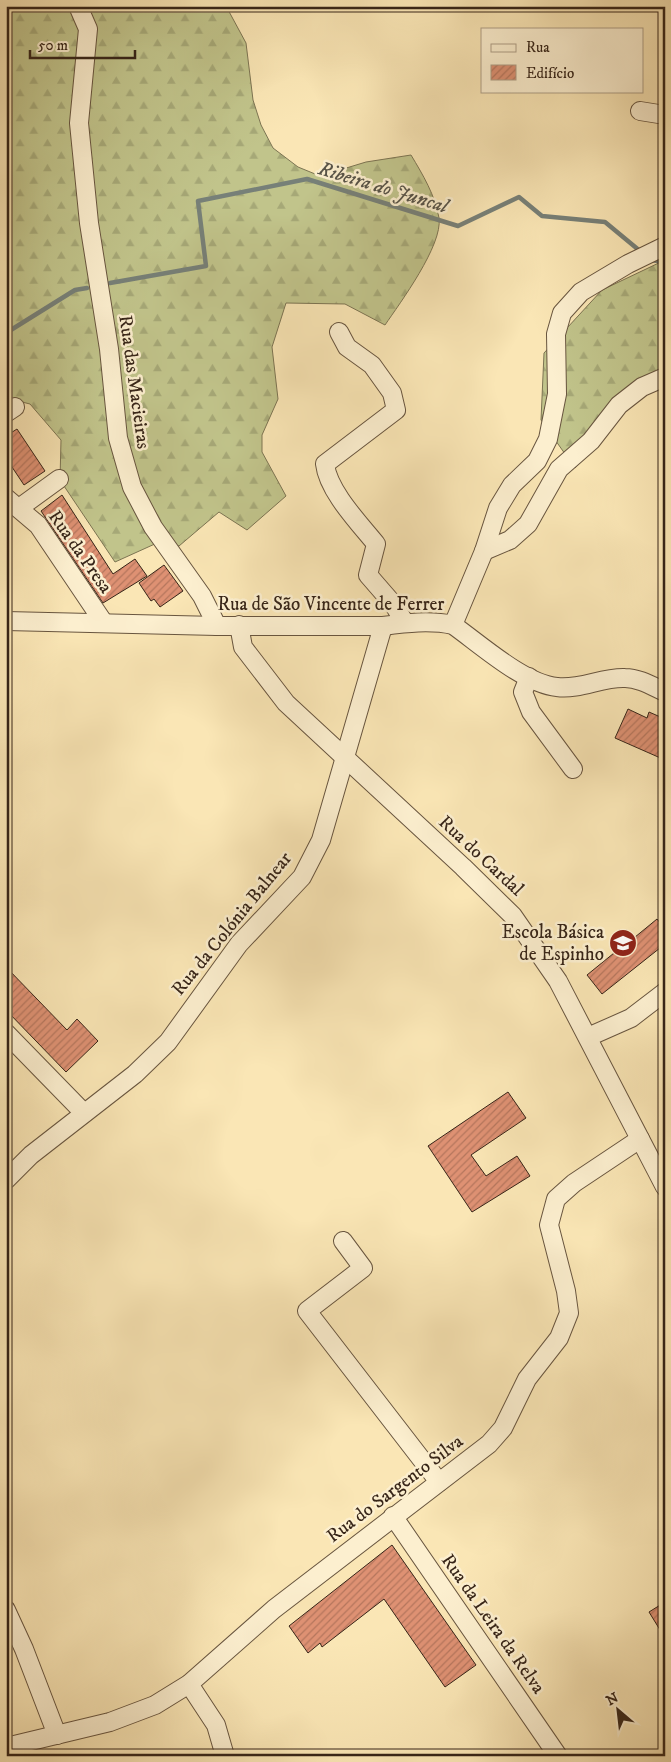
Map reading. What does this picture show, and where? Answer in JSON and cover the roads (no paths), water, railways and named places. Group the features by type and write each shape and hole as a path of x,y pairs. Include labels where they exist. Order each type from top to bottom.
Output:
{"street":[{"name":"Rua das Macieiras","path":"78,6 88,29 79,124 88,208 109,349 118,438 132,487 153,527 202,596 217,626"},
{"path":"640,111 665,115"},
{"path":"453,625 484,551 498,508 512,485 537,461 548,439 557,394 556,334 562,313 582,292 628,264 665,246"},
{"path":"339,332 346,347 372,365 392,393 396,410 325,464 326,477 353,516 376,544 368,575 394,605 405,623"},
{"path":"484,551 510,540 528,524 559,469 591,441 619,405 642,387 665,377"},
{"name":"Rua da Presa","path":"59,479 13,503 38,526 104,622"},
{"name":"Rua de São Vincente de Ferrer","path":"6,621 217,626 383,626 405,623 453,625 529,677 557,687 573,687 625,678 637,680 665,692"},
{"name":"Rua do Cardal","path":"240,625 243,647 286,703 513,916 558,981 665,1187"},
{"name":"Rua da Colónia Balnear","path":"6,1180 31,1155 135,1074 168,1042 239,944 302,877 320,840 383,626"},
{"path":"529,677 523,692 531,712 573,769"},
{"path":"588,1037 631,1018 665,992"},
{"path":"6,1033 84,1113"},
{"name":"Rua do Sargento Silva","path":"6,1747 110,1722 156,1705 189,1684 274,1609 489,1444 503,1428 526,1379 554,1345 569,1313 566,1291 549,1225 556,1199 574,1183 640,1139"},
{"path":"343,1241 363,1268 307,1311 439,1482"},
{"name":"Rua da Leira da Relva","path":"393,1516 558,1756"},
{"path":"6,1610 57,1735"},
{"path":"189,1684 216,1725 225,1756"}],"waterway":[{"name":"Ribeira do Juncal","path":"110,283 206,266 198,201 307,179 458,226 519,197 542,216 605,222 640,251"},
{"name":"Ribeira do Juncal","path":"651,260 665,262"},
{"name":"Ribeira do Juncal","path":"6,333 75,290 87,288"}],"place":[{"name":"Escola Básica de Espinho","path":"623,943"}]}
